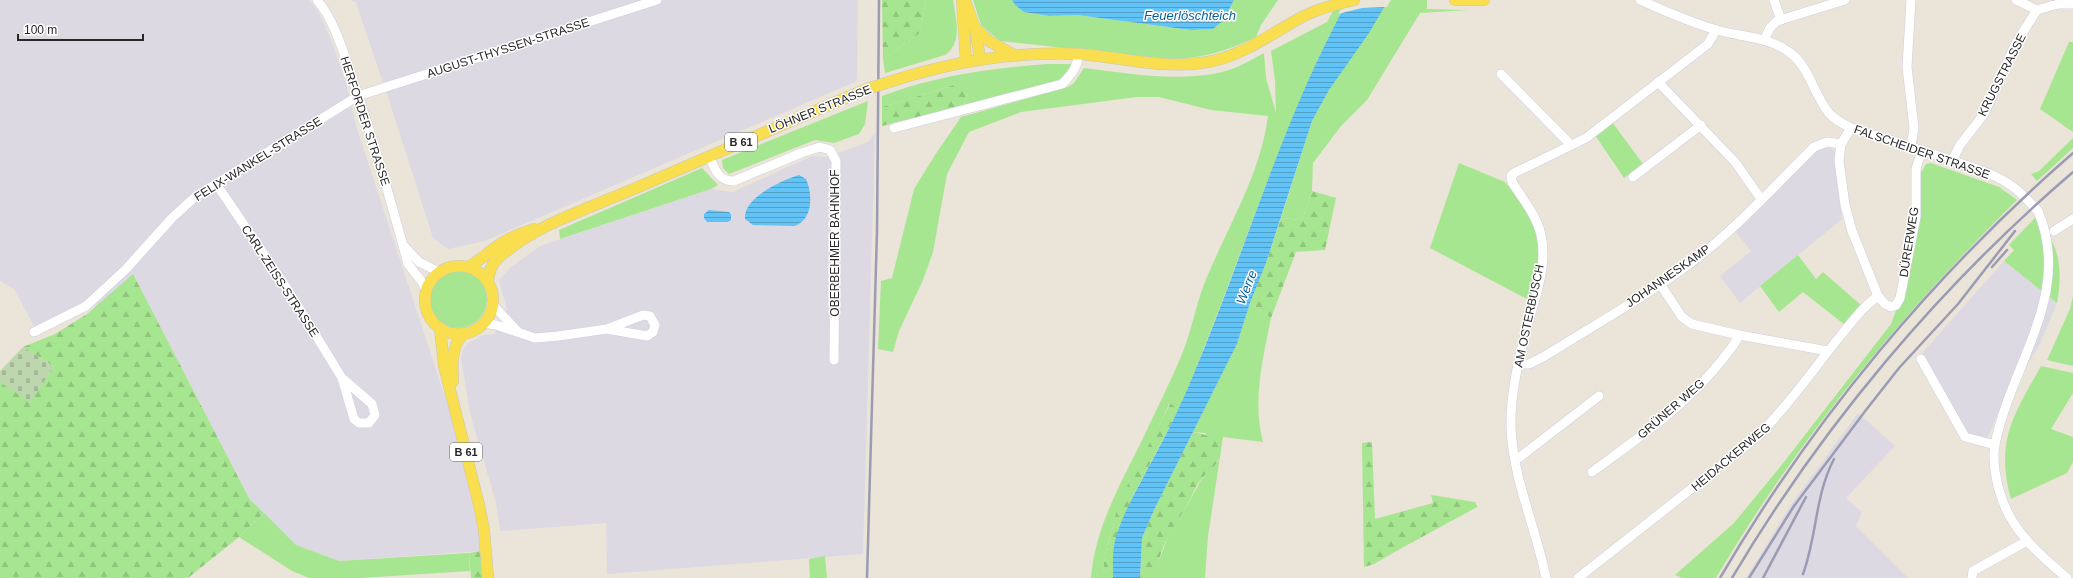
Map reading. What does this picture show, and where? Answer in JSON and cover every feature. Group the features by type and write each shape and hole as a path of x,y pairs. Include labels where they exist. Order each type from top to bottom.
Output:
{"main road":[{"path":"962,0 966,61"},
{"path":"965,0 975,28 980,58"},
{"name":"LÖHNER STRASSE","path":"488,282 491,267 498,258 526,239 552,225 708,156 868,89 918,72 980,58 1015,54 1079,54 1156,64 1183,65 1209,62 1233,54 1264,40 1319,10 1354,0"},
{"path":"1454,0 1484,0"},
{"path":"975,28 989,41 1015,54"},
{"name":"LÖHNER STRASSE","path":"467,267 476,263 497,247 520,233 552,225"},
{"path":"458,266 467,267 479,272 488,282 491,289 491,311 483,323 474,330 464,333 452,333 435,324 427,312 425,297 426,290 431,280 439,272 458,266"},
{"name":"B 61","path":"440,328 444,366 484,530 488,578"},
{"name":"B 61","path":"453,398 453,353 456,340 464,333"}],"street":[{"name":"HERFORDER STRASSE","path":"317,0 324,8 340,44 358,96 408,264 422,282 426,290"},
{"name":"AUGUST-THYSSEN-STRASSE","path":"358,96 657,0"},
{"name":"FALSCHEIDER STRASSE","path":"1640,0 1716,30 1764,40 1778,45 1796,57 1803,65 1828,112 1837,121 1851,128 1922,150 1997,178 2013,187 2040,214 2056,235 2073,219"},
{"path":"1774,0 1781,20"},
{"path":"1764,40 1770,28 1781,20 1845,0"},
{"path":"1911,0 1907,67 1914,128 1914,136 1911,147"},
{"path":"2016,0 2038,10 2058,2 2073,4"},
{"name":"KRUGSTRASSE","path":"1952,161 1960,145 1984,114 2016,43 2038,10"},
{"name":"AM OSTERBUSCH","path":"1546,578 1516,460 1511,426 1518,364 1538,286 1543,242 1534,217 1512,182 1511,176 1514,173 1586,138 1708,44 1716,30"},
{"path":"894,128 1062,84 1072,75 1078,63 1079,54"},
{"path":"1501,74 1571,145"},
{"path":"1658,82 1735,162 1761,199"},
{"name":"FELIX-WANKEL-STRASSE","path":"34,332 86,306 126,268 172,218 195,197 358,96"},
{"path":"1633,177 1701,125"},
{"path":"1851,128 1841,144 1840,161 1848,219 1878,296"},
{"name":"JOHANNESKAMP","path":"1518,364 1529,364 1545,356 1660,284 1701,255 1740,221 1814,147 1827,142 1841,144"},
{"name":"OBERBEHMER BAHNHOF","path":"708,156 719,177 725,181 734,181 801,153 820,147 830,150 836,161 834,360"},
{"name":"DÜRERWEG","path":"1878,296 1885,304 1892,307 1896,305 1900,298 1916,217 1916,169 1922,150"},
{"name":"CARL-ZEISS-STRASSE","path":"217,184 286,287 342,378 354,419 362,424 372,421 375,415 374,406 342,378"},
{"name":"HERFORDER STRASSE","path":"403,245 419,262 439,272"},
{"path":"1660,284 1687,322 1739,335 1828,351"},
{"name":"HEIDACKERWEG","path":"1578,578 1758,436 1774,420 1828,351 1869,302 1878,296"},
{"path":"492,304 519,332"},
{"path":"483,323 496,325 535,338 607,329"},
{"name":"GRÜNER WEG","path":"1592,472 1666,416 1690,395 1713,372 1736,342 1739,335"},
{"path":"1921,359 1965,438 1995,445"},
{"path":"2032,365 2008,407 1995,445 1994,464 2002,501 2015,526 2027,541 2067,578"},
{"path":"1516,460 1599,396"},
{"path":"1972,578 1973,571 2027,541"}],"shaded area":[{"path":"0,0 309,0 319,13 333,44 347,87 357,129 449,409 476,520 481,551 339,561 296,545 250,500 133,274 97,306 80,304 35,328 14,289 0,281"},
{"path":"351,0 858,0 857,81 485,241 448,249 433,238 356,3"},
{"path":"875,133 863,554 607,574 606,523 500,531 496,503 470,413 461,358 463,349 470,342 484,335 494,334 507,309 499,280 511,267 540,246 711,189 733,192 812,156 827,157 868,142"},
{"path":"1824,148 1831,148 1835,152 1842,219 1740,303 1720,276 1751,251 1734,230 1764,205 1815,150 1817,151"},
{"path":"2004,261 2057,303 2040,344 1998,413 1988,437 1977,439 1966,434 1922,353"},
{"path":"1858,413 1895,446 1846,498 1862,512 1856,526 1908,578 1746,578 1792,503"}],"green space":[{"path":"882,0 926,0 920,33 883,59"},
{"path":"926,0 953,0 957,30 951,50 945,55 885,73 883,59 920,33"},
{"path":"973,0 1012,0 1015,5 1024,12 1049,16 1077,15 1191,30 1213,29 1223,21 1234,0 1278,0 1261,25 1256,37 1234,47 1204,56 1169,59 1000,41 981,25"},
{"path":"1339,0 1348,0 1320,55 1288,130 1180,407 1169,404 1121,505 1113,526 1103,570 1106,572 1113,567 1113,578 1091,578 1098,539 1104,521 1184,349 1204,286 1243,198 1259,157 1268,116 1211,110 1159,97 1137,97 1021,112 969,132 947,174 933,252 923,280 899,331 893,352 878,349 881,281 892,278 914,189 961,117 1068,87 1074,83 1084,68 1148,76 1197,76 1227,71 1264,53 1266,78 1276,113 1275,80 1271,51 1327,22"},
{"path":"1389,0 1427,0 1427,9 1468,10 1420,13 1367,100 1341,126 1313,163 1312,191 1302,220 1281,218 1312,121 1329,90"},
{"path":"2069,42 2073,42 2073,132 2040,109"},
{"path":"1047,64 1071,64 1066,76 1053,83 964,105 967,94 954,85 882,107 882,96 922,83 963,74"},
{"path":"954,85 961,87 967,94 964,105 882,126 882,107"},
{"path":"868,101 865,124 859,134 834,143 815,140 729,174 723,168 722,160"},
{"path":"1612,122 1643,164 1624,178 1595,135"},
{"path":"2073,138 2073,148 2037,181 2031,174 2039,171"},
{"path":"1459,163 1505,182 1521,201 1540,237 1538,278 1531,301 1430,248"},
{"path":"1931,163 1999,187 2017,200 1933,287 1854,379 1781,476 1716,578 1682,578 1675,575 1734,523 1784,462 1891,324 1897,308 1919,176 1926,164"},
{"path":"702,168 718,185 711,189 560,239 559,230"},
{"path":"1312,191 1336,198 1325,250 1296,252 1271,318 1250,303 1266,263 1281,218 1302,220"},
{"path":"2035,218 2050,237 2058,257 2060,279 2057,303 2004,261 2014,250 2009,245"},
{"path":"1798,255 1816,279 1823,272 1862,306 1845,325 1803,292 1779,312 1760,286"},
{"path":"458,270 474,275 482,283 487,299 482,315 474,323 458,328 442,323 434,315 429,299 434,283 442,275"},
{"path":"133,274 250,500 264,513 239,537 188,578 0,578 0,382 30,401 54,367 23,347 55,334 87,314"},
{"path":"2073,296 2073,366 2047,360 2070,309"},
{"path":"1250,303 1271,318 1262,364 1259,395 1258,411 1263,442 1223,437 1208,536 1205,578 1157,578 1157,566 1171,529 1188,504 1201,480 1219,460 1205,433 1193,432 1237,344"},
{"path":"23,347 54,367 30,402 0,382 0,371"},
{"path":"2041,366 2073,373 2073,393 2051,429 2073,437 2073,462 2067,473 2011,499 2005,460 2006,444 2015,414"},
{"path":"1170,404 1180,407 1131,500 1113,558 1113,567 1106,572 1103,571 1105,555 1119,502"},
{"path":"1193,432 1210,437 1218,443 1220,453 1217,463 1202,478 1195,488 1189,502 1171,531 1160,558 1157,578 1140,578 1142,538 1154,510"},
{"path":"1372,442 1375,519 1433,503 1431,495 1475,502 1477,507 1374,564 1364,567 1362,443"},
{"path":"264,513 296,545 339,561 469,553 470,571 361,578 309,578 292,571 239,537"},
{"path":"481,551 482,578 471,578 469,553"},
{"path":"825,556 827,578 810,578 809,559"}],"water":[{"name":"Feuerlöschteich","path":"1012,0 1234,0 1223,21 1213,29 1191,30 1077,15 1049,16 1024,12 1015,5"},
{"name":"Werre","path":"1348,0 1385,6 1369,33 1329,90 1312,121 1266,263 1250,303 1237,344 1154,510 1142,538 1140,578 1113,578 1114,547 1122,520 1187,390 1303,92"},
{"path":"799,175 806,179 810,192 810,206 801,223 795,226 753,225 745,219 746,211 757,197 783,181"},
{"path":"709,210 729,212 731,214 731,220 728,222 707,222 704,218 704,214"}],"pier":[{"path":"1346,0 1391,0 1387,7 1362,8 1338,14"}],"railway":[{"path":"867,578 877,231 879,0"},
{"path":"1720,578 1756,519 1795,462 1879,351 1972,248 2022,199 2073,153"},
{"path":"1732,578 1804,467 1844,413 1886,361 1930,311 1976,263 2024,216 2073,172"},
{"path":"1749,578 1794,506 1866,410 1899,368 1958,304 2015,231"},
{"path":"1992,267 2007,250"},
{"path":"1803,574 1808,560 1823,487 1834,459"},
{"path":"1763,578 1806,497"}]}
